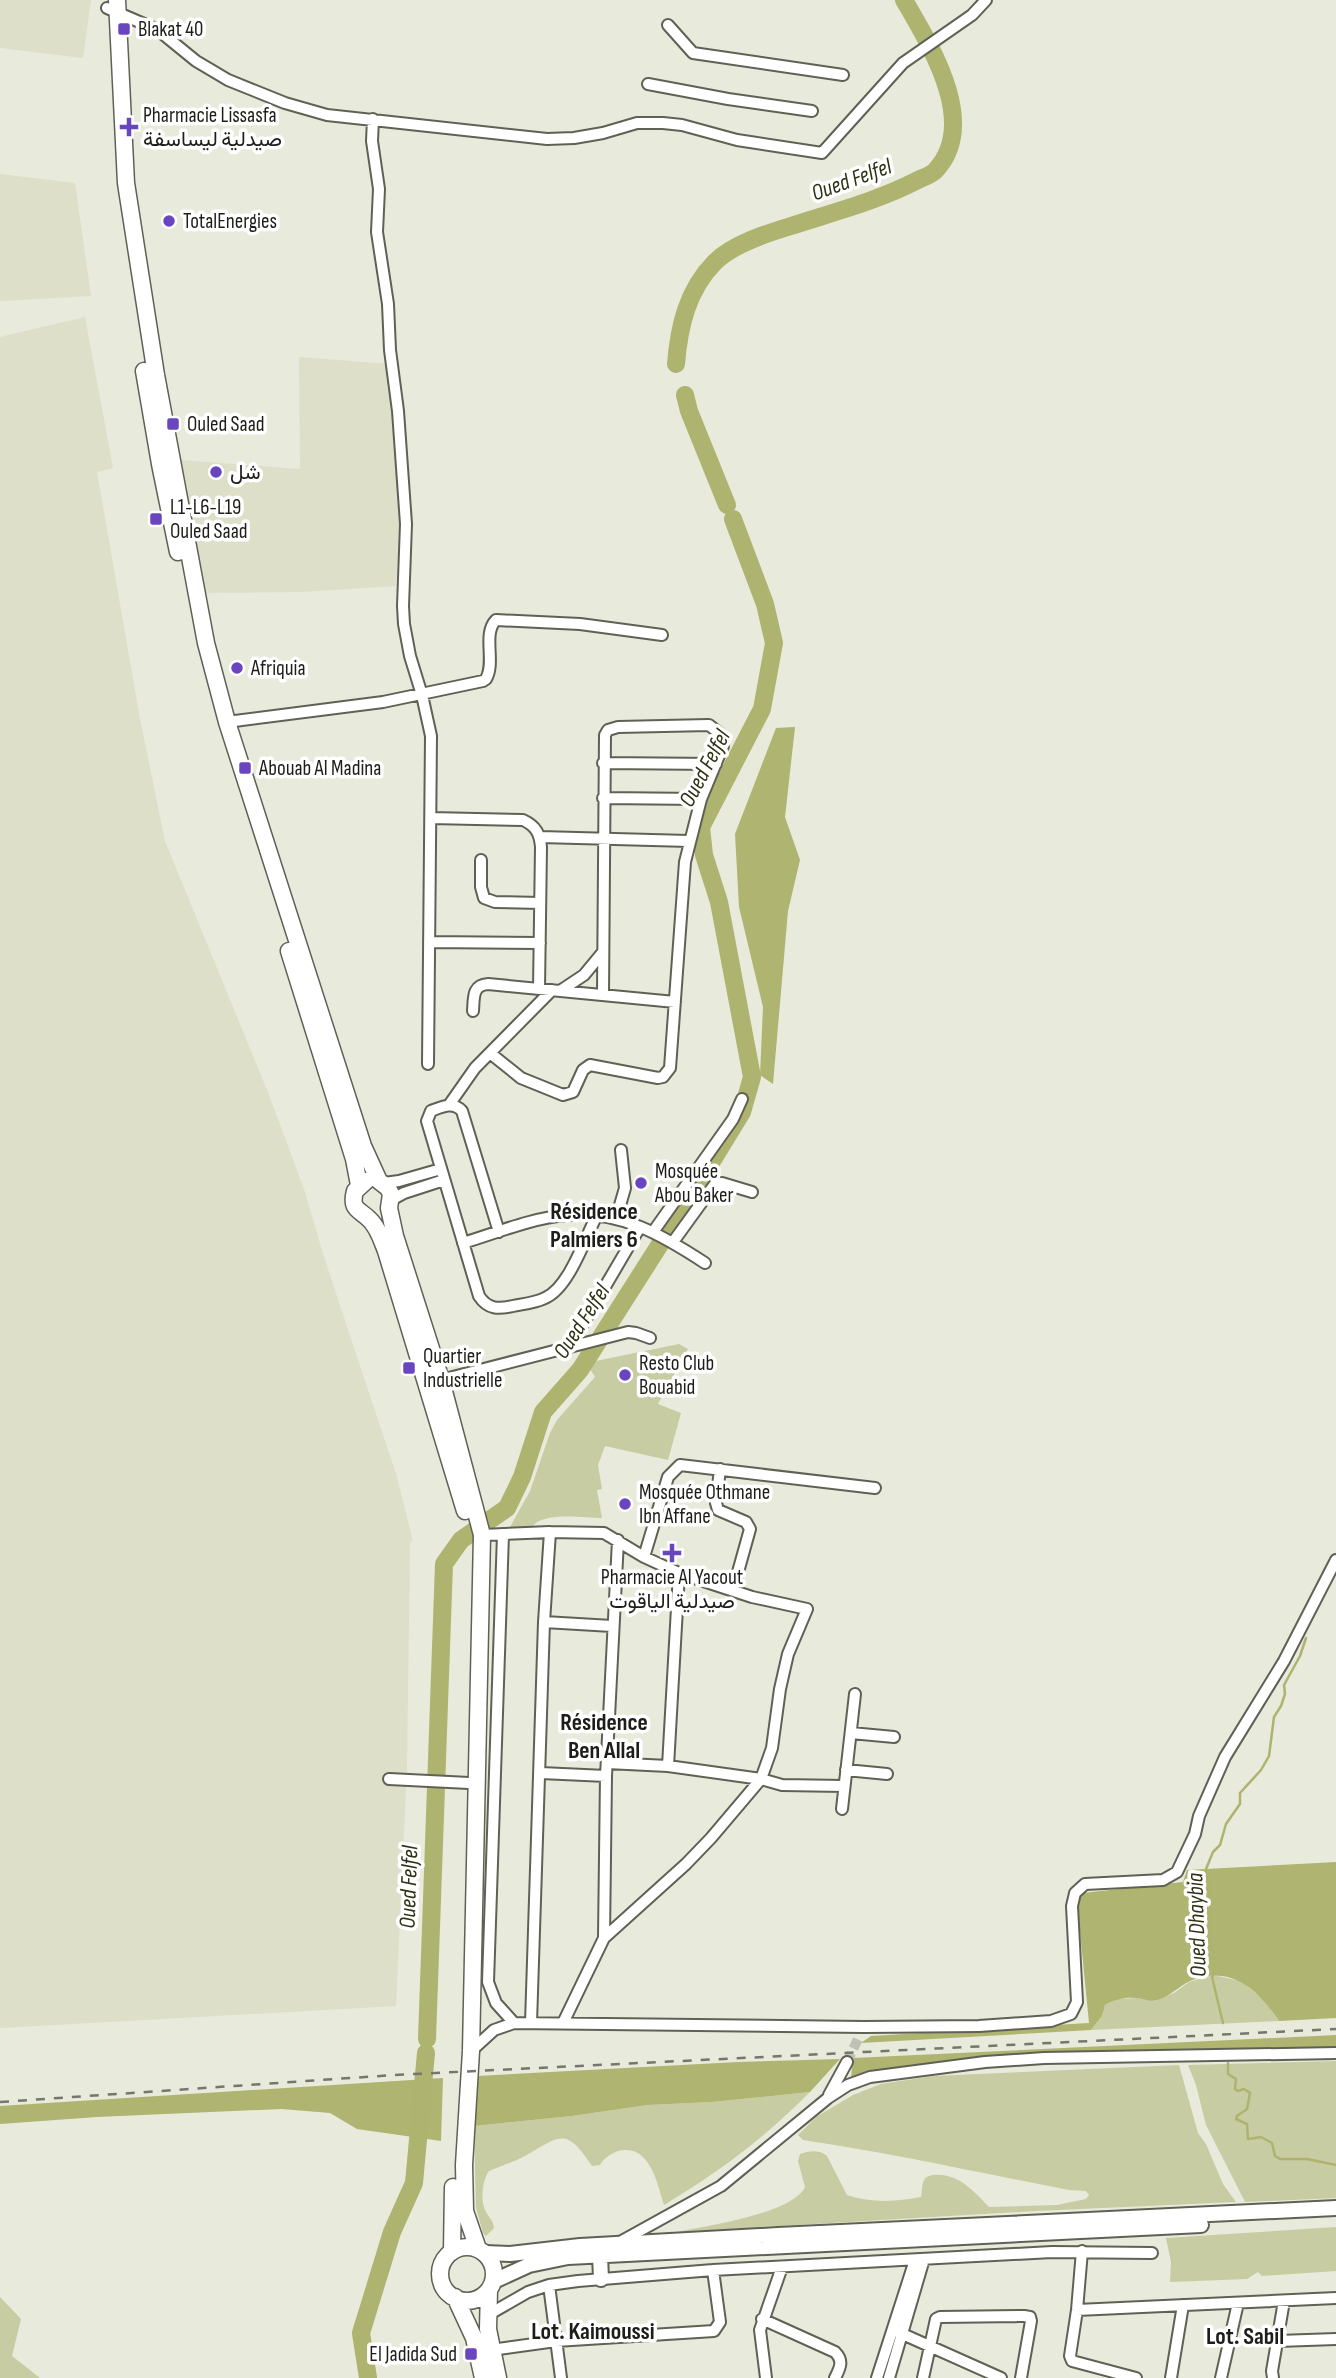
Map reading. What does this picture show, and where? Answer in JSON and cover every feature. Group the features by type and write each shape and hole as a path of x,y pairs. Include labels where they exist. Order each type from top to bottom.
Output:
{"highway":[{"path":"112,5 126,183 143,298 206,643 227,722 363,1146 381,1182 391,1194 390,1204 398,1246 440,1380 477,1531 471,2051 464,2198 468,2224 494,2269 488,2315 491,2350 498,2378"},
{"path":"112,5 118,184 134,305 160,464 198,647 215,715 354,1159 359,1185"},
{"path":"381,1182 368,1180 359,1185 354,1195 354,1204 359,1212 368,1217 386,1251 477,1531 452,2252"},
{"path":"368,1217 380,1216 390,1204"},
{"path":"482,2251 462,2247 452,2252 441,2267 441,2279 446,2290 455,2297 471,2301 481,2297 491,2285"},
{"path":"455,2297 474,2339 483,2378"}],"main road":[{"path":"482,2251 510,2255 614,2245 1336,2208"},
{"path":"491,2285 541,2262 568,2257 1336,2218"},
{"path":"600,2255 601,2279"}],"street":[{"path":"112,5 158,30 212,71 261,94 327,115 547,139 603,134 637,123 663,123 682,125 737,140 822,153 903,63 972,15 986,0"},
{"path":"668,25 693,53 843,75"},
{"path":"648,84 812,111"},
{"path":"373,120 372,141 379,189 378,241 388,304 406,524 404,624 431,736 428,1064"},
{"path":"227,722 422,695 486,679 490,671 491,628 496,620 580,624 662,635"},
{"path":"490,1053 521,1078 563,1095 573,1092 583,1070 590,1065 658,1078 668,1073 685,862 701,799 722,753 719,733 709,725 612,728 605,735 603,995"},
{"path":"604,763 716,764"},
{"path":"603,798 701,799"},
{"path":"431,818 523,820 534,827 540,837 539,989"},
{"path":"540,837 689,841"},
{"path":"481,860 481,887 484,898 495,902 540,903"},
{"path":"429,942 540,943"},
{"path":"449,1105 467,1077 490,1053 556,990 584,975 603,952"},
{"path":"473,1011 476,988 482,984 675,1002"},
{"path":"663,1237 733,1119 742,1099"},
{"path":"499,1232 462,1111 454,1105 430,1111 427,1118 463,1242 482,1301 490,1307 506,1307 543,1299 559,1288 597,1215"},
{"path":"616,1219 625,1188 621,1150"},
{"path":"381,1182 443,1174"},
{"path":"390,1204 404,1193 443,1174"},
{"path":"663,1237 715,1184 722,1183 752,1192"},
{"path":"463,1242 564,1215 597,1215 640,1227 663,1237 705,1263"},
{"path":"573,1346 640,1227"},
{"path":"440,1380 625,1333 636,1333 650,1338"},
{"path":"644,1557 668,1477 680,1465 875,1488"},
{"path":"720,1469 716,1506 720,1512 746,1522 750,1530 733,1590"},
{"path":"477,1531 503,1534 604,1533 644,1557 679,1573 752,1597 807,1609 788,1654 772,1748 761,1779 686,1864 604,1938 563,2024"},
{"path":"531,2023 544,1622 550,1532"},
{"path":"503,1534 488,1982 496,2003 514,2023"},
{"path":"604,1938 607,1763 618,1540"},
{"path":"471,2051 494,2030 514,2023 864,2027 1031,2024 1063,2018 1075,2010 1079,1994 1072,1906 1075,1893 1085,1884 1163,1880 1177,1872 1225,1757 1284,1661 1336,1560"},
{"path":"668,1766 679,1573"},
{"path":"544,1622 612,1626"},
{"path":"842,1809 855,1694"},
{"path":"851,1733 894,1737"},
{"path":"607,1763 668,1766 761,1779 782,1785 844,1786"},
{"path":"846,1770 887,1774"},
{"path":"541,1773 607,1776"},
{"path":"389,1779 469,1783"},
{"path":"858,2039 864,2027"},
{"path":"614,2245 721,2186 828,2098 848,2085 870,2077 985,2062 1134,2056 1336,2053"},
{"path":"828,2098 846,2062"},
{"path":"488,2315 517,2297 549,2285 601,2279 713,2270 1082,2251 1152,2253"},
{"path":"1082,2251 1070,2356 1072,2361 1136,2378"},
{"path":"889,2378 898,2332 919,2260"},
{"path":"766,2378 760,2330 782,2267"},
{"path":"491,2350 556,2342 714,2331 720,2322 713,2270"},
{"path":"549,2285 561,2378"},
{"path":"1077,2311 1336,2298"},
{"path":"1273,2378 1284,2301"},
{"path":"1221,2378 1238,2303"},
{"path":"1171,2378 1183,2305"},
{"path":"923,2378 936,2319 1030,2317 1021,2378"},
{"path":"762,2319 835,2352 841,2363 835,2378"},
{"path":"898,2332 1001,2378"},
{"path":"877,2378 898,2332"},
{"path":"1278,2341 1336,2339"}],"shaded area":[{"path":"0,0 91,0 83,58 0,48"},
{"path":"0,174 75,183 91,296 0,301"},
{"path":"85,317 113,468 97,472 140,719 165,841 269,1095 305,1192 396,1474 413,1541 410,1542 407,1767 396,2006 0,2028 0,337"},
{"path":"299,357 389,364 400,524 396,586 302,592 197,593 181,460 300,469"}],"green space":[{"path":"795,727 785,817 800,860 788,911 773,1084 760,1075 763,1007 739,907 735,834 776,728"},
{"path":"679,1344 688,1349 658,1404 681,1413 668,1460 605,1446 598,1465 602,1489 597,1490 602,1518 554,1517 537,1522 532,1527 510,1527 530,1491 557,1420 595,1377 586,1363"},
{"path":"1336,1862 1336,2018 1279,2021 1252,1990 1231,1978 1218,1976 1190,1981 1158,2000 1128,1998 1113,2001 1105,2005 1102,2016 1091,2030 861,2043 871,2036 1089,2023 1077,1901 1083,1893 1183,1882 1187,1870"},
{"path":"1213,1975 1241,1981 1264,2000 1279,2021 1091,2030 1102,2016 1105,2005 1117,1999 1153,2001 1174,1993 1189,1982"},
{"path":"1336,2035 1336,2047 996,2057 870,2072 851,2078 853,2058"},
{"path":"840,2059 810,2092 712,2102 648,2105 474,2126 477,2076"},
{"path":"1336,2061 1336,2198 1245,2202 1206,2125 1188,2065"},
{"path":"1179,2065 1198,2133 1206,2144 1223,2184 1236,2202 677,2232 747,2217 784,2205 805,2187 798,2161 800,2154 810,2151 821,2152 827,2156 847,2195 865,2199 893,2201 921,2197 926,2178 942,2175 950,2176 964,2184 989,2207 1057,2205 1086,2199 1089,2195 1086,2191 803,2140 798,2135 816,2117 853,2095 881,2084 933,2076"},
{"path":"443,2078 441,2141 357,2129 330,2113 282,2109 0,2124 0,2106"},
{"path":"810,2092 776,2125 741,2153 664,2205 655,2176 638,2153 618,2151 608,2156 600,2165 592,2166 569,2140 562,2138 547,2143 521,2158 489,2171 483,2185 482,2197 484,2208 494,2228 486,2236 483,2233 476,2208 474,2126 648,2105 712,2102"},
{"path":"1336,2227 1336,2271 1262,2276 1258,2272 1247,2279 1170,2282 1171,2262 1166,2238"},
{"path":"0,2297 21,2319 12,2356 40,2378 0,2378"}],"waterway":[{"name":"Oued Felfel","path":"676,364 679,336 691,297 705,273 722,256 762,236 901,188 935,171 948,152 953,131 952,108 946,85 937,61 904,0"},
{"name":"Oued Felfel","path":"685,395 727,505"},
{"name":"Oued Felfel","path":"427,2039 444,1564 461,1540 507,1508 522,1477 543,1412 580,1370 692,1194 742,1112 752,1077 719,902 704,855 701,827 762,709 774,643 765,604 733,519"},
{"name":"Oued Dhaybia","path":"1223,2023 1212,1977 1216,1969 1210,1939 1212,1902 1206,1869 1213,1852 1220,1845 1226,1824 1240,1804 1240,1793 1261,1770 1269,1756 1274,1717 1285,1694 1284,1685 1300,1656 1306,1638"},
{"name":"Oued Felfel","path":"368,2378 361,2333 392,2232 414,2183 426,2053"},
{"name":"Oued Dhaybia","path":"1228,2063 1228,2074 1236,2079 1235,2089 1244,2089 1250,2093 1247,2109 1236,2119 1247,2124 1248,2139 1261,2137 1272,2143 1275,2156 1280,2159 1307,2159 1336,2165"}],"tunnel":[{"path":"847,2062 858,2039"}],"railway":[{"path":"0,2102 394,2075 1336,2029"}],"place":[{"name":"Blakat 40","path":"124,29"},
{"name":"Pharmacie Lissasfa صيدلية ليساسفة","path":"129,127"},
{"name":"TotalEnergies","path":"169,221"},
{"name":"Ouled Saad","path":"173,424"},
{"name":"شل","path":"216,472"},
{"name":"L1-L6-L19 Ouled Saad","path":"156,519"},
{"name":"Afriquia","path":"237,668"},
{"name":"Abouab Al Madina","path":"245,768"},
{"name":"Mosquée Abou Baker","path":"641,1183"},
{"name":"Quartier Industrielle","path":"409,1368"},
{"name":"Resto Club Bouabid","path":"625,1375"},
{"name":"Mosquée Othmane Ibn Affane","path":"625,1504"},
{"name":"Pharmacie Al Yacout صيدلية الياقوت","path":"672,1553"},
{"name":"El Jadida Sud","path":"471,2354"}],"district":[{"name":"Résidence Palmiers 6","path":"594,1225"},
{"name":"Résidence Ben Allal","path":"604,1736"},
{"name":"Lot. Kaimoussi","path":"593,2331"},
{"name":"Lot. Sabil","path":"1245,2336"}]}
